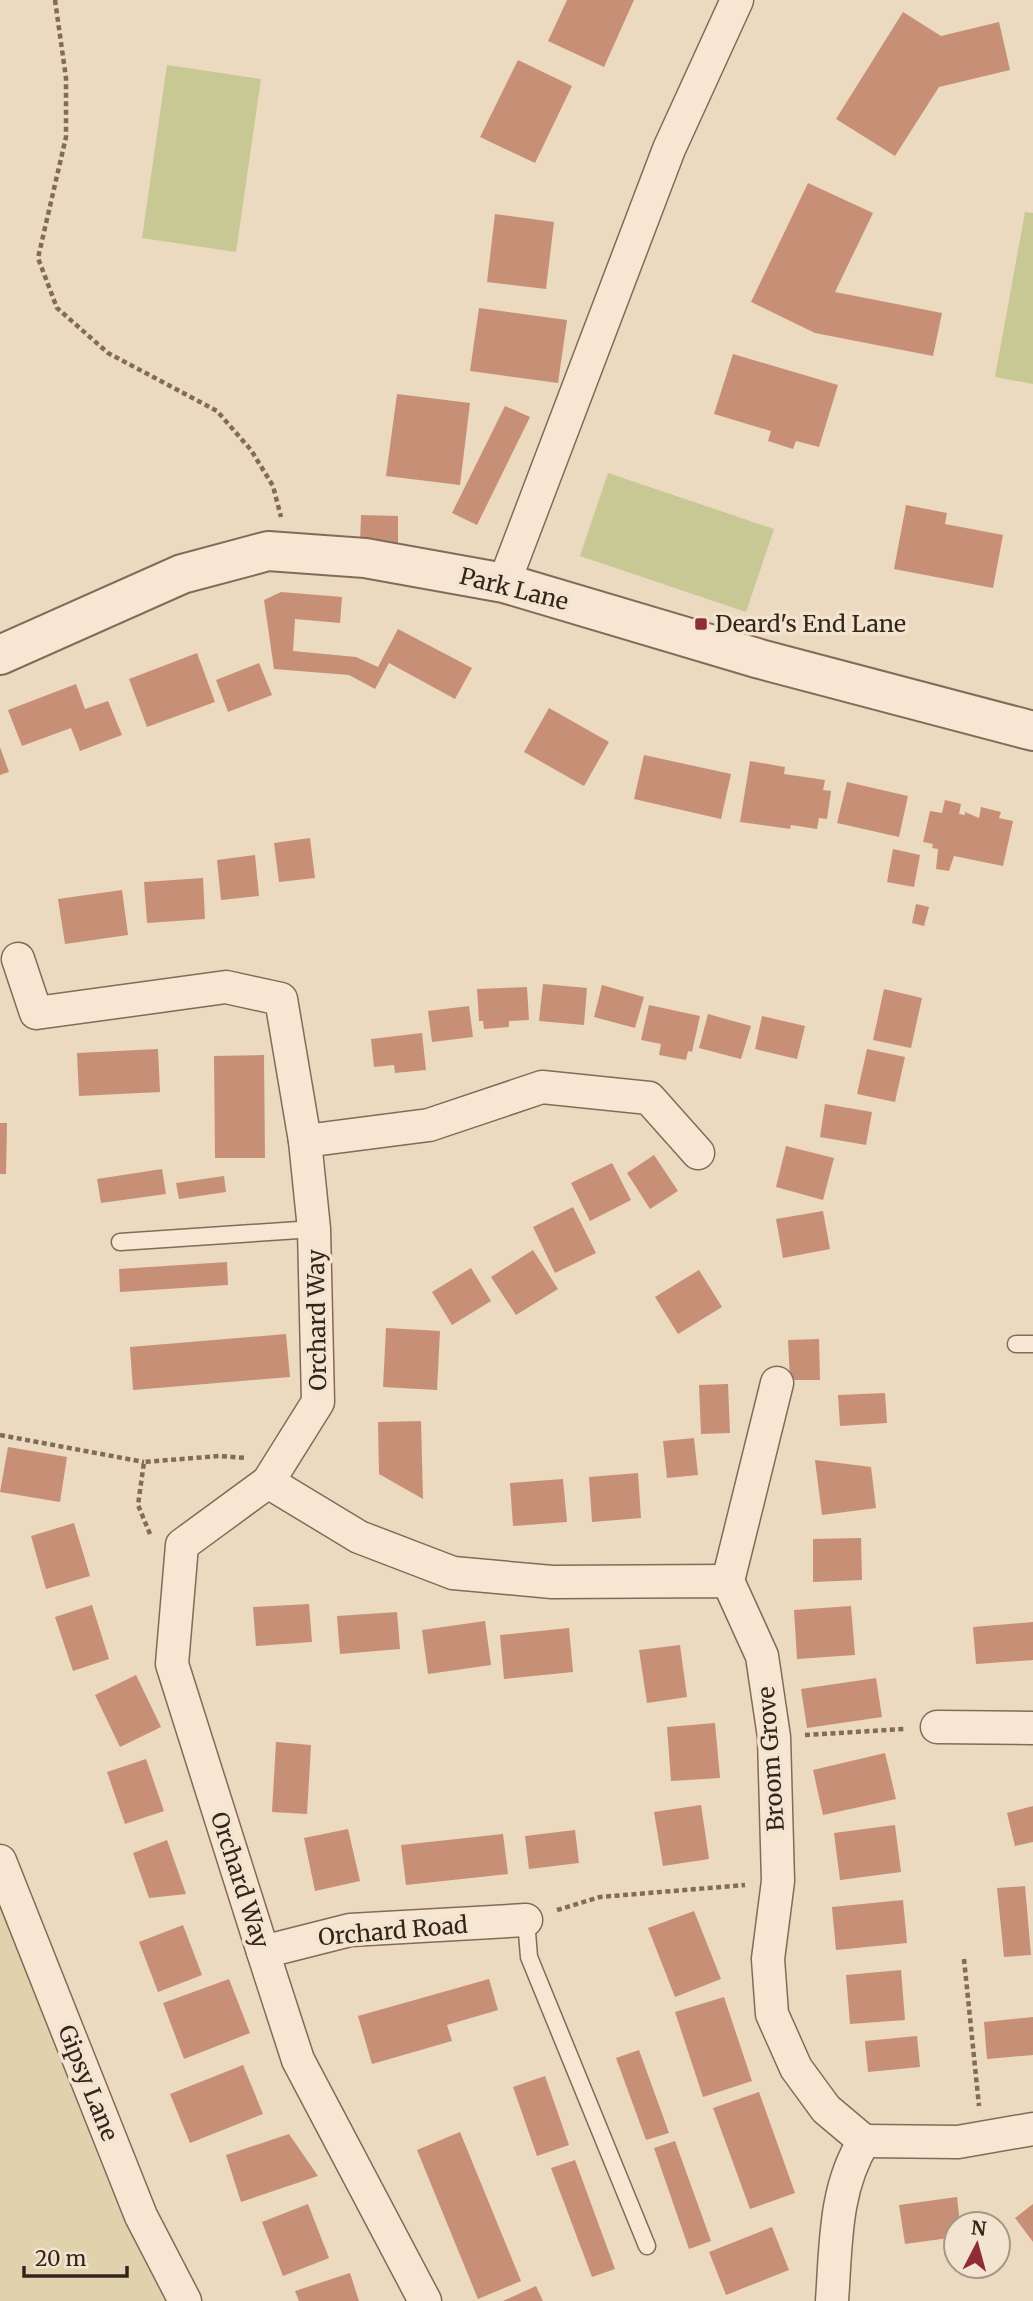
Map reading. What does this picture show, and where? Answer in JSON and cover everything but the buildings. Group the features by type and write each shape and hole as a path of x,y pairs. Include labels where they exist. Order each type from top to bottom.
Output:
{"street":[{"path":"505,583 669,149 737,0"},
{"name":"Park Lane","path":"0,655 182,574 268,551 365,558 505,583 760,659 1033,730"},
{"name":"Orchard Way","path":"18,959 36,1013 226,987 281,999 305,1141 314,1228 318,1402 275,1472 182,1545 172,1664 298,2060 425,2301"},
{"path":"305,1141 429,1125 542,1087 649,1098 698,1153"},
{"path":"275,1472 359,1537 453,1573 552,1582 728,1581 777,1382"},
{"name":"Broom Grove","path":"728,1581 762,1656 774,1737 778,1881 768,1959 772,2014 796,2068 827,2109 864,2141"},
{"path":"937,1727 1033,1728"},
{"name":"Gipsy Lane","path":"0,1861 141,2216 185,2301"},
{"name":"Orchard Road","path":"263,1952 304,1939 350,1930 526,1920"},
{"path":"832,2301 841,2193 851,2163 864,2141 958,2142 1033,2129"}],"lane":[{"path":"120,1242 314,1228"},
{"path":"1016,1344 1033,1344"},
{"path":"526,1920 529,1957 647,2246"}],"path":[{"path":"55,0 66,78 66,137 38,258 57,308 108,353 217,411 251,450 273,486 291,553"},
{"path":"0,1435 144,1462 219,1456 275,1472"},
{"path":"144,1462 138,1505 152,1541"},
{"path":"774,1737 937,1727"},
{"path":"526,1920 600,1897 778,1881"},
{"path":"964,1959 983,2138"}],"shaded area":[{"path":"0,1883 106,2172 167,2301 0,2301"}],"green space":[{"path":"167,65 261,79 236,252 142,238"},
{"path":"1025,212 1033,213 1033,384 995,377"},
{"path":"608,473 774,529 746,612 580,556"}],"place":[{"name":"Deard's End Lane","path":"701,624"}]}
